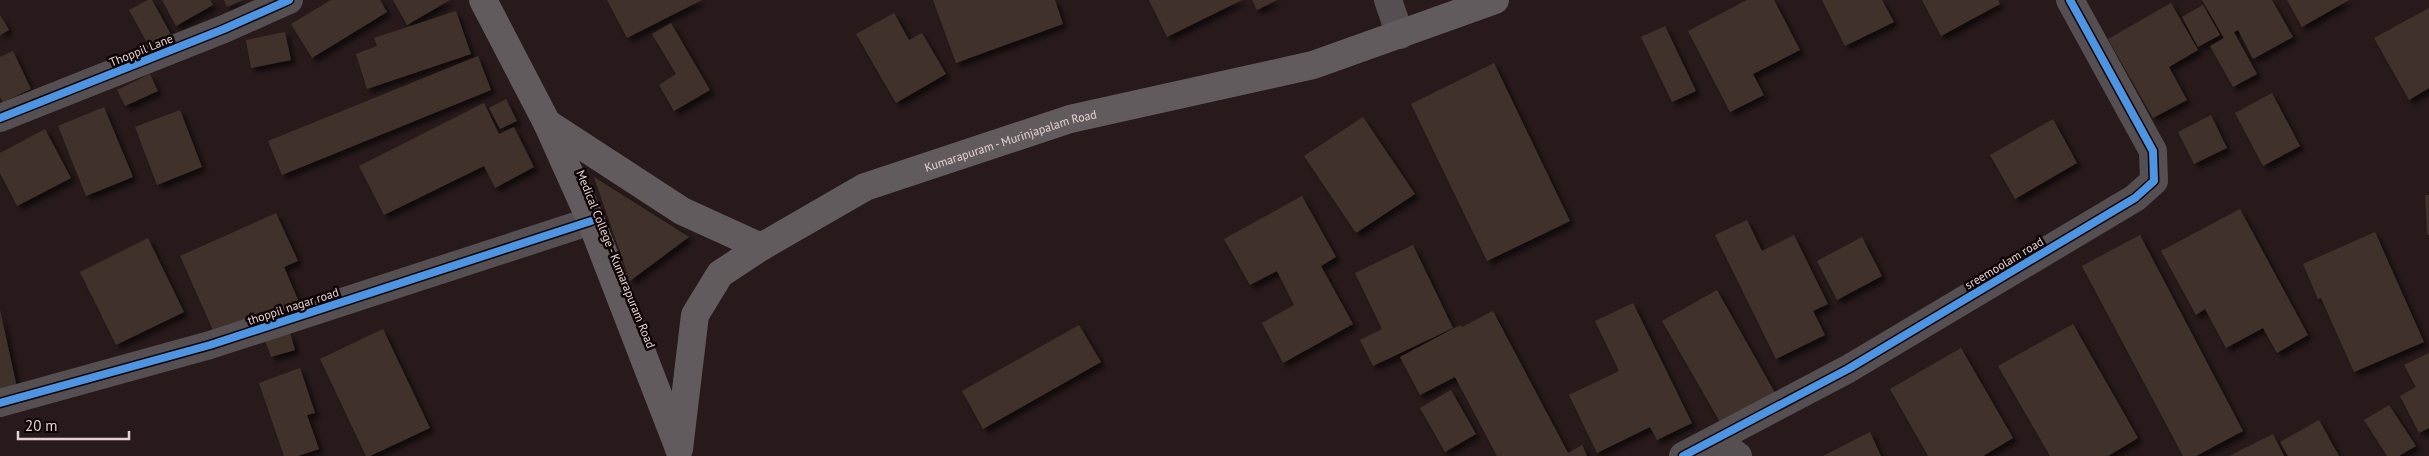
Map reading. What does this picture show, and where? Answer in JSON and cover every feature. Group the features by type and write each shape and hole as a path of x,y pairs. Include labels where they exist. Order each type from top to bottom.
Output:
{"main road":[{"name":"Medical College - Kumarapuram Road","path":"483,0 547,123 591,221 677,454"},
{"name":"Kumarapuram - Murinjapalam Road","path":"677,454 695,315 720,274 761,247 865,187 1070,120 1313,65 1495,0"},
{"path":"547,123 682,211 761,247"}],"street":[{"name":"Thoppil Lane","path":"0,118 224,29 289,0"},
{"path":"1388,0 1400,35"},
{"name":"sreemoolam road","path":"1683,456 1848,369 2135,198 2154,181 2153,150 2070,0"},
{"name":"thoppil nagar road","path":"0,403 210,345 591,221"},
{"path":"1716,440 1738,456"}],"building":[{"path":"148,0 152,0 173,38 151,50 129,10"},
{"path":"162,0 210,0 213,5 176,26"},
{"path":"224,0 243,0 227,7"},
{"path":"331,0 380,0 387,12 312,58 291,24"},
{"path":"393,0 450,0 407,25"},
{"path":"607,0 702,0 627,38"},
{"path":"933,0 1055,0 1063,24 956,63"},
{"path":"1149,0 1242,0 1167,37"},
{"path":"1252,0 1277,0 1257,10"},
{"path":"1747,0 1774,0 1800,50 1753,74 1764,95 1730,112 1688,31"},
{"path":"1822,0 1882,0 1894,22 1845,46"},
{"path":"1922,0 1998,0 2000,4 1941,36"},
{"path":"2202,0 2272,0 2293,37 2253,59 2238,30 2234,32 2257,74 2233,87 2210,46 2224,38"},
{"path":"2287,0 2349,0 2302,27"},
{"path":"2171,3 2198,50 2169,67 2187,100 2153,118 2108,39"},
{"path":"2203,5 2220,35 2198,47 2182,17"},
{"path":"2429,8 2429,88 2409,100 2374,38"},
{"path":"456,11 471,54 367,89 356,54 377,46 374,38"},
{"path":"894,13 909,40 922,33 946,74 896,103 856,34"},
{"path":"0,15 9,30 0,35"},
{"path":"671,23 710,90 674,111 659,85 676,74 652,34"},
{"path":"1665,26 1696,91 1672,102 1641,37"},
{"path":"285,32 291,60 251,68 246,40"},
{"path":"13,51 31,89 3,102 0,97 0,57"},
{"path":"478,56 491,90 282,175 268,141"},
{"path":"1494,63 1570,221 1487,261 1411,104"},
{"path":"150,74 158,91 125,106 117,90"},
{"path":"2272,93 2300,146 2263,166 2235,113"},
{"path":"506,99 517,121 500,129 489,108"},
{"path":"484,103 499,134 514,127 534,167 495,188 484,166 384,215 359,166"},
{"path":"104,107 133,177 86,196 58,126"},
{"path":"180,110 202,167 157,185 135,127"},
{"path":"2211,115 2227,148 2194,164 2178,132"},
{"path":"1363,117 1415,194 1356,233 1304,156"},
{"path":"2053,119 2077,163 2015,199 1990,155"},
{"path":"45,129 71,178 17,206 0,173 0,153"},
{"path":"594,177 689,237 630,281"},
{"path":"2425,195 2429,195 2429,235 2427,235"},
{"path":"1302,196 1336,257 1321,266 1353,324 1283,363 1262,323 1294,305 1277,271 1250,285 1224,239"},
{"path":"2240,209 2308,335 2277,353 2263,328 2226,348 2205,309 2196,315 2161,251"},
{"path":"276,213 298,261 284,267 302,309 220,346 180,256"},
{"path":"1747,220 1762,251 1794,235 1828,304 1813,311 1825,335 1776,359 1715,235"},
{"path":"2375,232 2424,342 2354,372 2321,298 2318,299 2303,264"},
{"path":"2140,235 2243,431 2196,456 2183,456 2082,266"},
{"path":"1862,237 1882,276 1837,300 1817,261"},
{"path":"148,238 184,312 116,345 80,272"},
{"path":"1413,245 1453,328 1373,366 1360,340 1382,329 1355,273"},
{"path":"1717,290 1778,398 1724,429 1662,321"},
{"path":"1633,303 1692,423 1657,440 1650,427 1597,453 1569,395 1619,371 1595,321"},
{"path":"0,310 18,392 0,396"},
{"path":"1493,311 1568,453 1582,445 1587,456 1497,456 1455,377 1420,395 1400,357 1460,325 1462,327"},
{"path":"2073,324 2138,438 2108,456 2050,456 1998,366"},
{"path":"1079,325 1101,362 983,429 962,391"},
{"path":"383,329 430,428 370,456 366,456 320,359"},
{"path":"290,333 295,350 271,357 265,340"},
{"path":"1961,348 2013,438 1983,456 1928,456 1890,389"},
{"path":"2429,353 2429,428 2419,433 2400,396 2416,387 2404,365"},
{"path":"300,368 315,413 307,415 319,449 298,456 284,456 259,383"},
{"path":"1451,390 1476,434 1445,452 1420,408"},
{"path":"2389,405 2416,446 2399,456 2387,456 2364,420"},
{"path":"2319,420 2339,456 2288,456 2280,442"},
{"path":"1870,432 1881,456 1823,456"},
{"path":"2273,434 2284,456 2229,456"}],"cycle path":[{"path":"0,118 224,29 289,0"},
{"path":"1683,456 1848,369 2135,198 2154,181 2153,151 2070,0"},
{"path":"0,403 210,345 591,221"}]}
